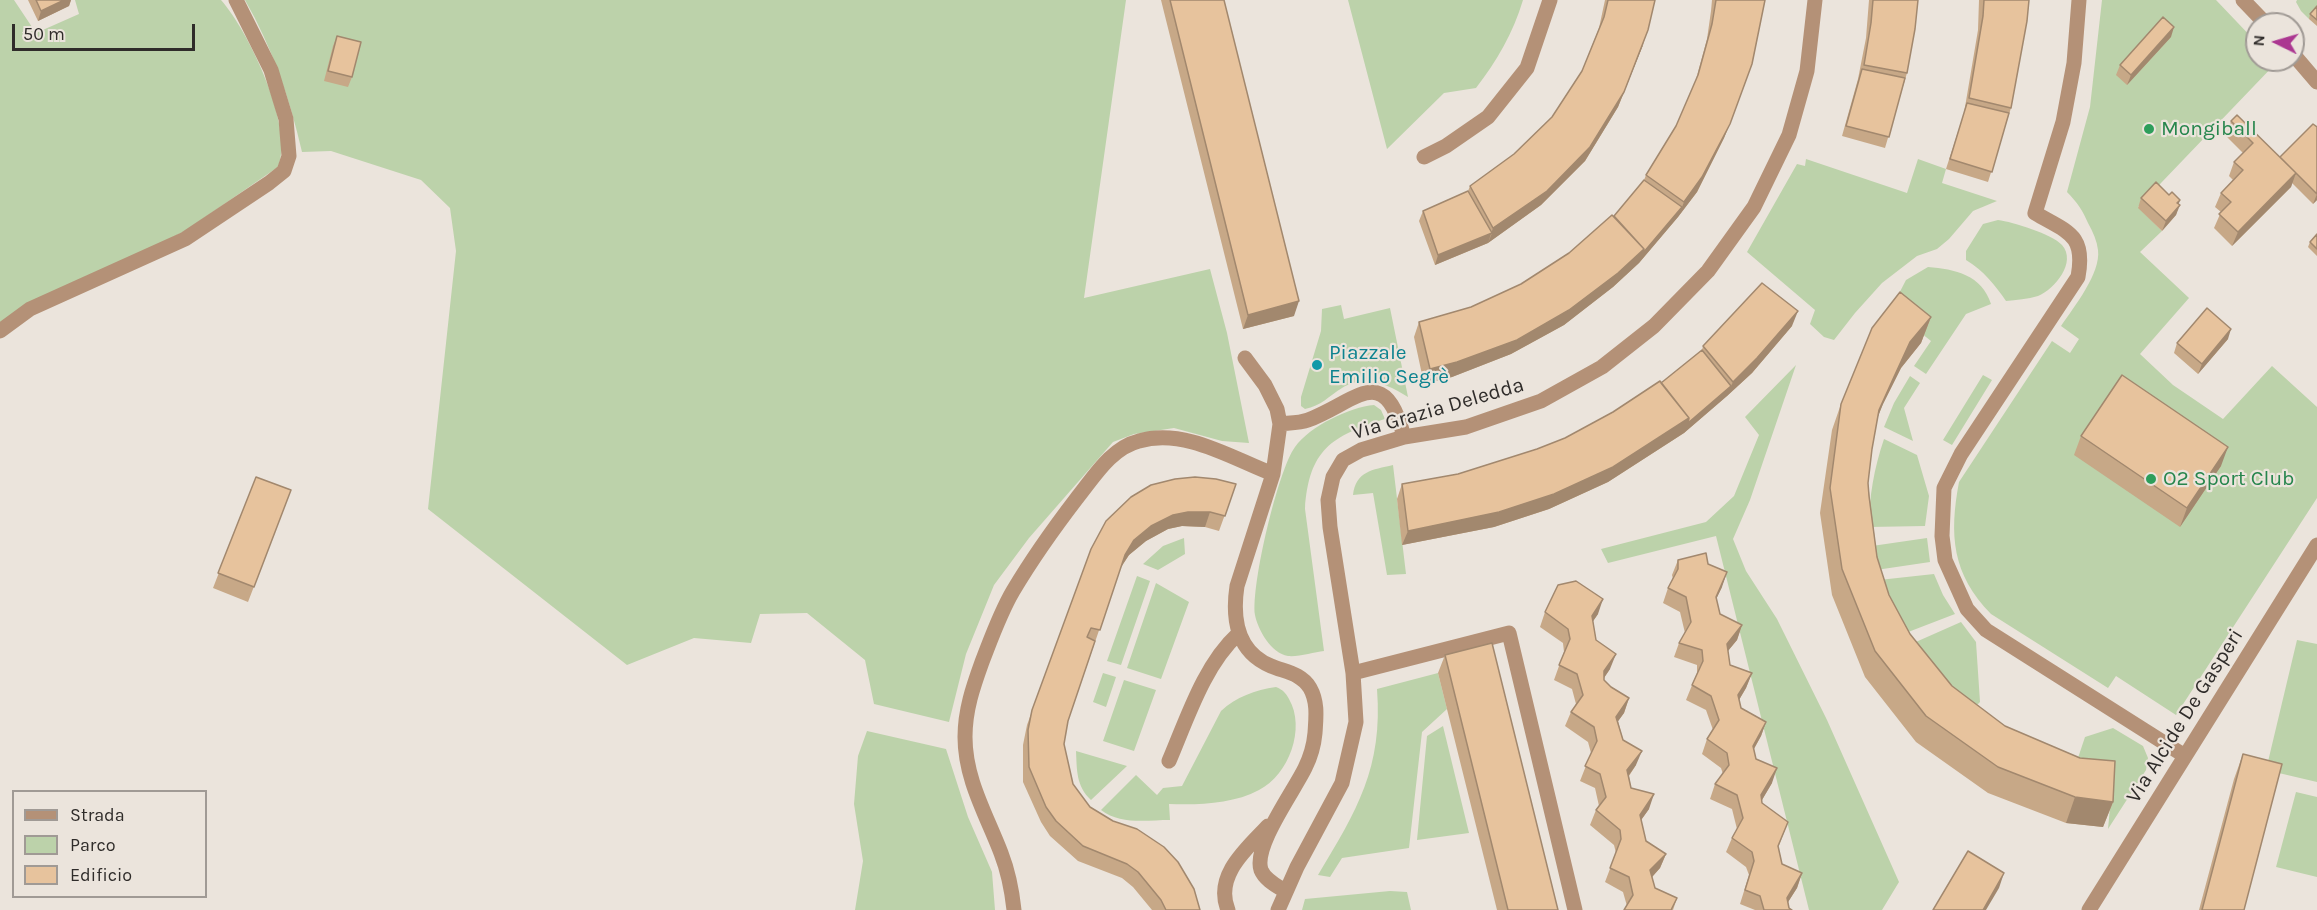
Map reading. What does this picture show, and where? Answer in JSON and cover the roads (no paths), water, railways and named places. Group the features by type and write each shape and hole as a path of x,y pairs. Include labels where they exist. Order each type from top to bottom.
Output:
{"street":[{"path":"0,331 30,309 185,239 284,171 289,156 286,119 271,70 236,0"},
{"path":"1424,157 1446,146 1488,117 1495,109 1527,68 1550,0"},
{"name":"Via Grazia Deledda","path":"1285,891 1342,783 1356,722 1353,673 1330,527 1328,500 1333,477 1343,460 1361,450 1404,437 1466,427 1541,401 1602,367 1654,326 1708,271 1754,207 1789,135 1807,71 1815,0"},
{"path":"2079,0 2074,63 2063,122 2035,213 2073,236 2079,246 2081,262 2078,277 1961,454 1944,488 1942,536 1945,560 1967,609 1986,630 2185,756"},
{"path":"2243,0 2254,12"},
{"path":"2305,68 2317,82"},
{"path":"1245,358 1265,385 1280,424 1273,474 1236,586 1234,606 1238,633 1252,656 1271,666 1295,674 1310,688 1317,710 1314,739 1306,766 1276,818 1259,857 1262,872 1271,882 1285,891"},
{"path":"1280,424 1306,421 1359,394 1377,393 1389,400 1398,413 1404,437"},
{"path":"1014,910 1012,892 1001,854 970,778 965,738 968,702 991,639 1012,593 1051,532 1103,466 1120,450 1138,441 1165,437 1187,439 1273,474"},
{"name":"Via Alcide De Gasperi","path":"2089,910 2317,545"},
{"path":"1169,761 1199,690 1227,643 1238,633"},
{"path":"1353,673 1509,633 1575,910"},
{"path":"1228,910 1223,899 1224,884 1239,857 1276,818"},
{"path":"1269,910 1285,891"},
{"path":"1278,910 1285,891"}],"place":[{"name":"Mongiball","path":"2149,129"},
{"name":"Piazzale Emilio Segrè","path":"1317,365"},
{"name":"O2 Sport Club","path":"2151,479"}]}
